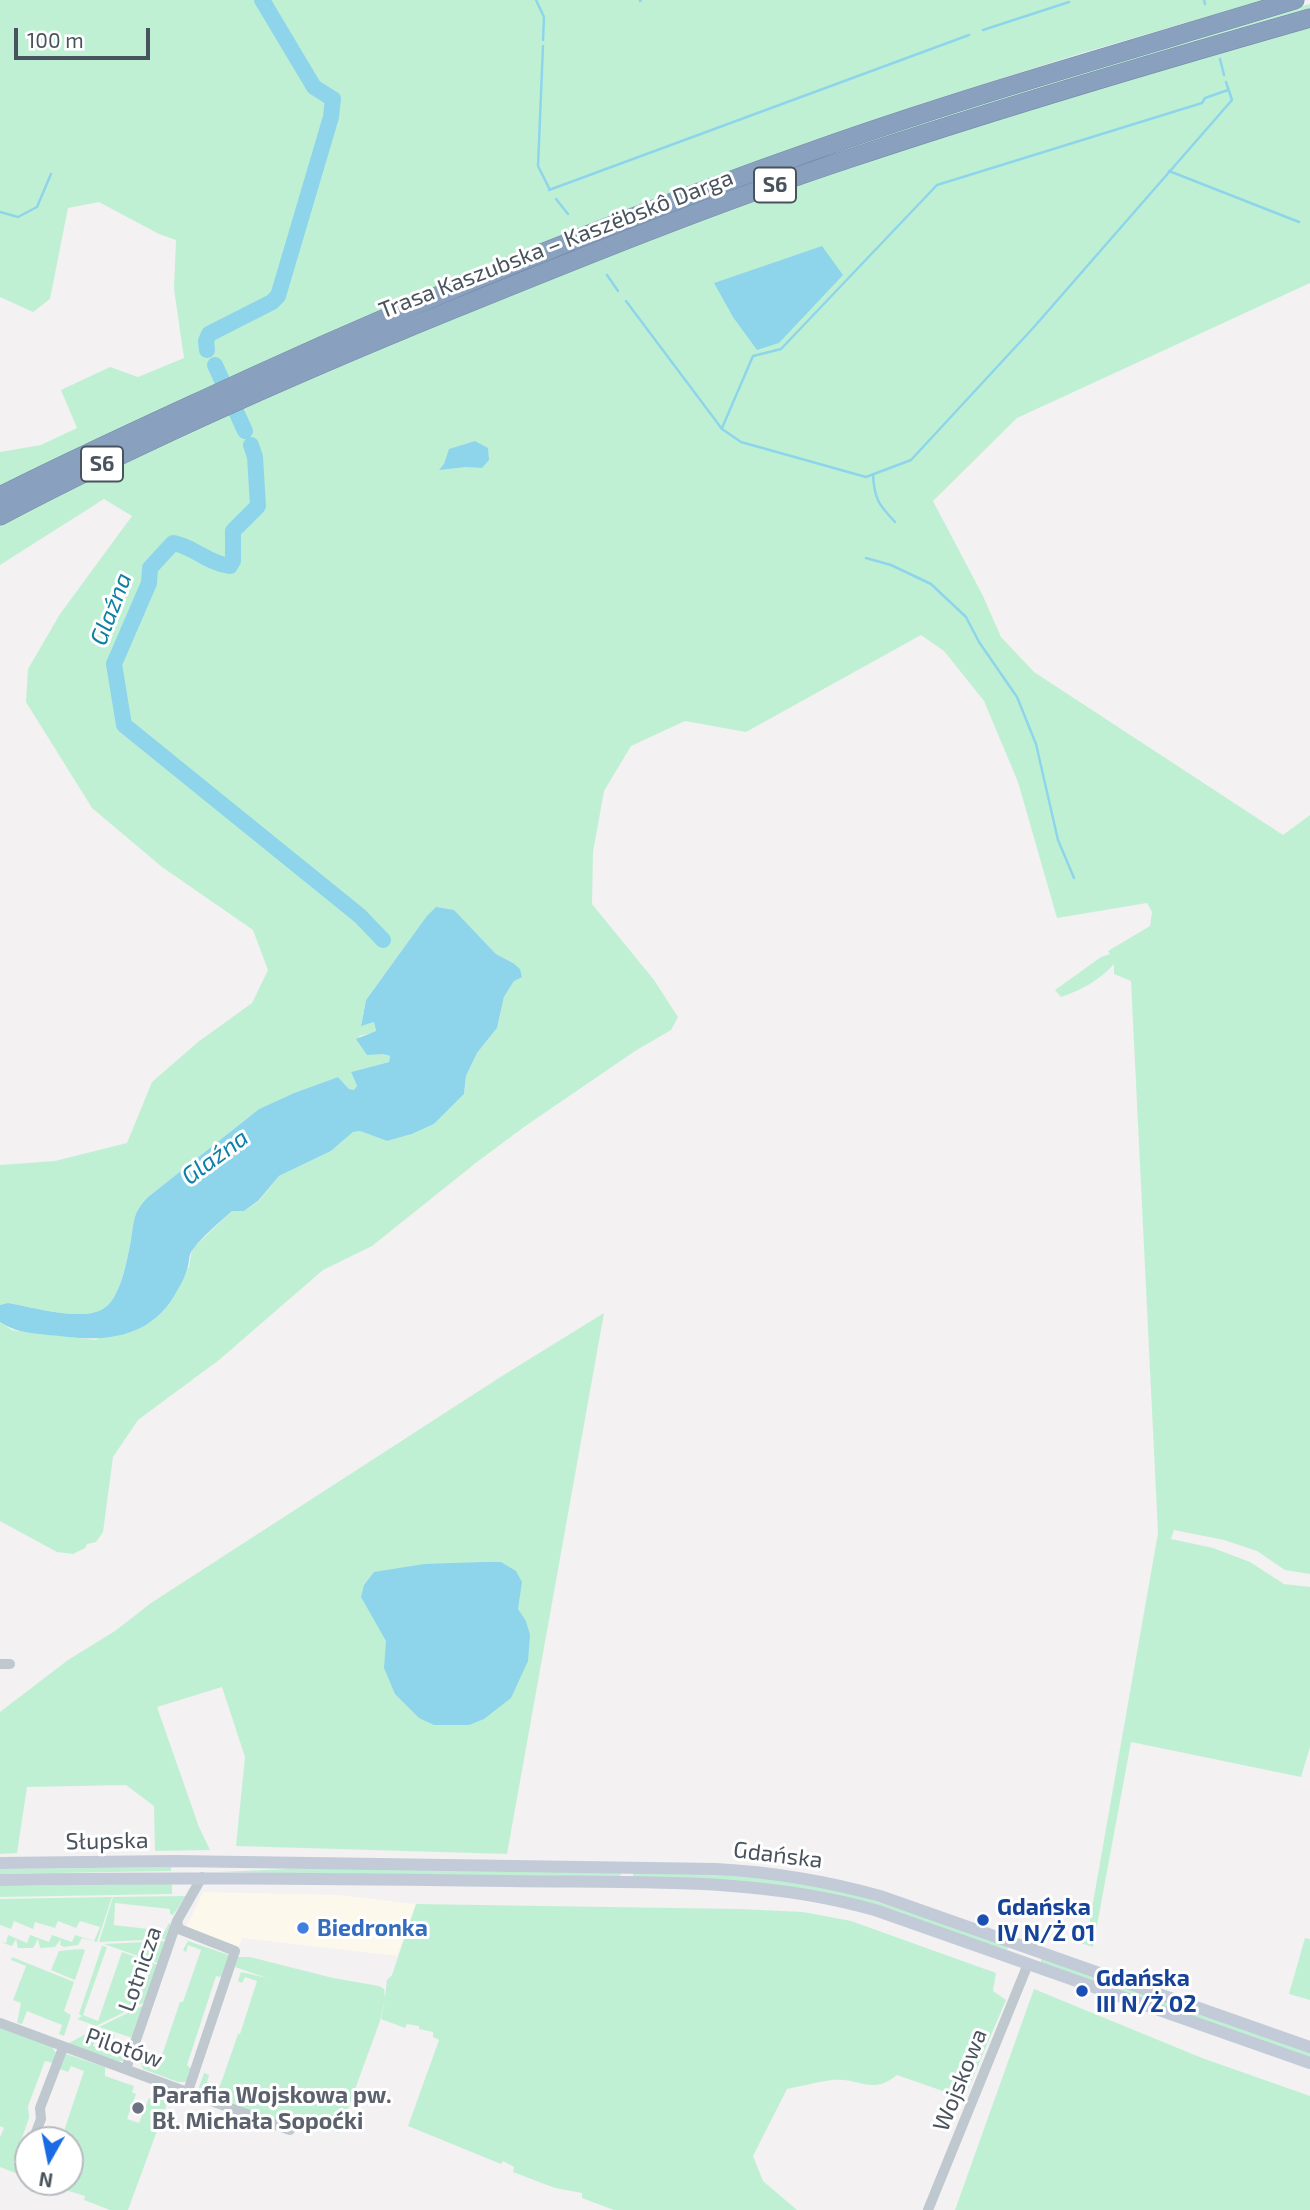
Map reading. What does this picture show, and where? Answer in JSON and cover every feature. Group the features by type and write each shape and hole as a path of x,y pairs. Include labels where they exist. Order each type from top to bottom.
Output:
{"highway":[{"name":"Trasa Kaszubska – Kaszëbskô Darga","path":"252,385 328,341 615,223 754,172 1041,76 1295,0"},
{"name":"Trasa Kaszubska – Kaszëbskô Darga","path":"0,496 252,385 565,264 848,159 1127,70 1310,18"},
{"name":"Trasa Kaszubska – Kaszëbskô Darga","path":"0,516 202,408"}],"main road":[{"name":"Słupska","path":"0,1863 214,1861"},
{"name":"Gdańska","path":"214,1861 716,1869 762,1871 822,1880 880,1896 1310,2047"},
{"name":"Słupska","path":"0,1880 219,1877"},
{"name":"Gdańska","path":"219,1877 761,1887 842,1900 1310,2063"},
{"path":"1225,2033 1280,2036"}],"street":[{"path":"179,1917 202,1877"},
{"name":"Lotnicza","path":"126,2069 179,1917"},
{"name":"Lotnicza","path":"179,1917 179,1928 235,1951 188,2091"},
{"name":"Wojskowa","path":"928,2210 1028,1964"},
{"name":"Pilotów","path":"0,2023 290,2130"},
{"name":"Pilotów","path":"38,2126 40,2108 63,2048"}],"shaded area":[{"path":"203,1892 339,1895 416,1904 397,1956 242,1938 238,1949 183,1934"}],"green space":[{"path":"0,0 1264,0 927,102 612,215 517,255 0,488 0,452 41,445 77,428 61,390 110,367 138,377 184,358 174,289 176,240 159,234 99,202 68,208 50,299 33,312 0,297"},
{"path":"1310,4 1310,10 993,103 558,260 276,371 370,330 628,227 811,158 1248,20"},
{"path":"1310,26 1310,283 1017,418 933,501 983,596 1001,637 1034,672 1283,835 1310,815 1310,1574 1285,1570 1257,1551 1224,1540 1174,1530 1171,1539 1213,1548 1250,1562 1284,1584 1310,1587 1310,1747 1301,1777 1131,1742 1093,1947 1077,1942 1088,1931 1158,1533 1131,981 1114,974 1114,964 1096,980 1076,991 1061,997 1055,990 1101,957 1110,954 1108,951 1150,926 1152,912 1147,903 1057,918 1018,782 984,701 944,651 921,635 746,732 685,721 631,746 604,791 593,852 592,904 654,980 678,1017 671,1030 635,1051 524,1127 372,1246 323,1270 219,1360 138,1420 113,1457 103,1532 96,1542 87,1544 73,1554 57,1552 0,1521 0,1322 12,1330 96,1340 189,1267 192,1249 232,1211 244,1211 258,1202 279,1176 331,1151 353,1132 360,1131 387,1141 434,1124 464,1094 466,1076 477,1053 497,1028 504,997 514,981 513,963 496,954 466,923 426,917 366,1000 361,1025 374,1022 376,1032 359,1036 367,1054 390,1056 389,1062 351,1072 357,1086 354,1091 338,1077 259,1109 148,1197 135,1217 123,1275 117,1293 107,1306 87,1314 73,1314 8,1303 0,1305 0,1165 55,1161 127,1143 152,1082 198,1042 252,1003 268,970 253,930 162,867 92,808 26,702 28,669 60,614 132,516 104,499 0,565 0,525 248,403 585,262 766,195 977,123"},
{"path":"604,1313 507,1854 236,1846 245,1757 222,1687 157,1707 199,1827 210,1850 155,1851 154,1806 126,1785 27,1787 17,1853 0,1854 0,1712 68,1660 115,1631 151,1603"},
{"path":"171,1867 171,1871 0,1874 0,1869"},
{"path":"311,1868 621,1872 620,1878 218,1872"},
{"path":"633,1872 737,1874 841,1890 1009,1945 1007,1950 834,1894 809,1889 759,1883 633,1878"},
{"path":"172,1883 172,1894 0,1897 0,1886"},
{"path":"186,1896 173,1915 170,1914 170,1909 115,1903 114,1925 165,1931 169,1923 171,1926 167,1939 99,1942 113,1897"},
{"path":"112,1897 97,1942 82,1938 78,1945 64,1947 60,1945 61,1939 55,1947 40,1948 38,1939 33,1948 18,1948 16,1939 12,1946 0,1942 6,1943 8,1935 27,1943 30,1935 49,1942 52,1935 72,1942 75,1935 94,1941 100,1927 80,1921 76,1928 58,1921 55,1928 35,1922 33,1929 14,1921 11,1929 0,1925 0,1899"},
{"path":"416,1904 803,1912 851,1921 996,1973 993,1991 1006,2000 965,2096 960,2097 897,2075 873,2085 832,2080 787,2089 753,2156 763,2181 797,2210 614,2210 582,2198 582,2193 555,2188 513,2172 514,2167 503,2161 501,2164 408,2126 439,2040 433,2037 433,2032 419,2029 419,2026 407,2024 405,2028 381,2019 385,1998 380,2021 339,2133 295,2117 291,2126 198,2090 204,2073 209,2075 207,2082 220,2086 240,2034 257,1981 245,1977 242,1983 238,1981 241,1972 267,1978 235,1967 238,1957 250,1957 333,1978 379,1986 384,1989 385,1997 387,1980 392,1975"},
{"path":"1305,1938 1310,1939 1310,2000 1289,1994"},
{"path":"166,1941 158,1963 104,1944"},
{"path":"188,1941 229,1955 222,1977 216,1976 187,2065 191,2069 187,2082 178,2082 143,2069 141,2063 145,2050 149,2051 146,2060 159,2064 180,2002 183,2002 201,1950 188,1945 186,1952 183,1950"},
{"path":"102,1946 107,1947 83,2015 98,2021 122,1952 158,1965 145,2002 96,2026 77,2019 82,2016 79,2014"},
{"path":"85,1950 75,1980 51,1970 59,1951"},
{"path":"12,1957 74,1982 64,2011 71,2015 64,2036 59,2034 62,2025 27,2011 22,2024 17,2023 21,2003 13,2000 26,1966 11,1960"},
{"path":"1041,1958 1310,2052 1310,2058 1041,1963"},
{"path":"1034,1989 1202,2058 1310,2096 1310,2210 955,2210"},
{"path":"144,2005 133,2038 99,2027"},
{"path":"0,2028 52,2047 56,2053 53,2063 45,2061 28,2106 26,2126 14,2126 14,2172 0,2167 0,2137 4,2128 0,2126"},
{"path":"97,2028 115,2034 113,2040 97,2035 93,2046 122,2057 124,2052 127,2053 124,2061 69,2044"},
{"path":"66,2054 105,2067 105,2076 134,2086 132,2092 136,2094 127,2119 139,2123 149,2098 152,2099 154,2094 157,2094 161,2086 172,2090 128,2210 110,2210 84,2200 84,2126 66,2126 84,2071 71,2066 68,2072 60,2069"}],"water":[{"path":"822,246 843,275 779,343 757,350 733,317 714,283"},
{"path":"475,441 488,448 489,460 482,468 439,470 449,449"},
{"path":"436,907 454,910 496,954 520,969 522,977 514,981 504,997 497,1028 477,1053 466,1076 464,1094 434,1124 387,1141 360,1131 353,1132 331,1151 279,1176 258,1201 244,1211 232,1211 202,1239 191,1251 183,1279 169,1304 158,1316 132,1332 101,1338 68,1337 24,1332 0,1322 0,1305 8,1303 73,1314 87,1314 107,1306 117,1293 123,1275 135,1217 148,1197 259,1109 338,1077 349,1089 354,1090 357,1086 351,1072 389,1062 390,1056 367,1055 356,1039 376,1031 374,1022 361,1026 366,1000"},
{"path":"501,1562 516,1571 522,1582 518,1609 526,1621 530,1635 528,1661 511,1698 484,1719 469,1725 434,1725 419,1718 395,1694 384,1668 386,1641 361,1597 364,1585 374,1572 424,1564"}],"waterway":[{"name":"Glaźna","path":"207,350 206,341 209,334 272,302 278,296 331,117 333,99 314,87 262,0"},
{"path":"536,0 544,17 543,40"},
{"path":"1204,0 1205,4"},
{"path":"983,30 1069,2"},
{"path":"549,190 969,35"},
{"path":"543,46 538,166 550,190"},
{"path":"1220,59 1224,75"},
{"path":"626,301 722,429 741,442 866,477 911,460 1034,327 1232,100 1226,82"},
{"path":"722,428 753,356 781,349 937,185 1202,103 1205,98 1228,90"},
{"path":"1169,171 1299,222"},
{"path":"0,212 18,217 37,207 51,174"},
{"path":"556,199 568,214"},
{"path":"607,275 618,291"},
{"name":"Glaźna","path":"215,365 245,431"},
{"name":"Glaźna","path":"251,445 255,457 258,506 233,531 233,561 230,566 173,543 150,568 149,583 114,664 124,725 360,916 383,940"},
{"path":"873,474 878,501 895,522"},
{"path":"866,558 891,565 931,584 966,617 979,642 1017,697 1036,744 1058,840 1074,878"}],"place":[{"name":"Gdańska IV N/Ż 01","path":"983,1920"},
{"name":"Biedronka","path":"303,1928"},
{"name":"Gdańska III N/Ż 02","path":"1082,1991"},
{"name":"Parafia Wojskowa pw. Bł. Michała Sopoćki","path":"138,2108"}]}
